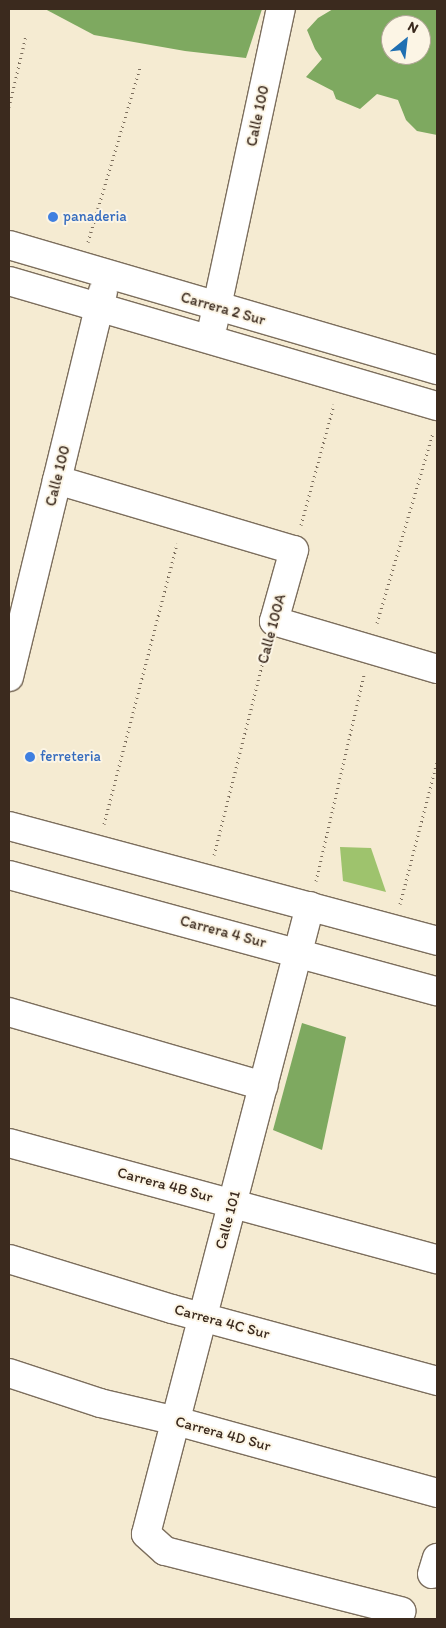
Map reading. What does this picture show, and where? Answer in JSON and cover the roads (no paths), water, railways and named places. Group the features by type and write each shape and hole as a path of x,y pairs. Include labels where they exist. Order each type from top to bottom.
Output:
{"street":[{"name":"Calle 100","path":"209,341 218,307 281,9"},
{"name":"Carrera 2 Sur","path":"9,245 437,370"},
{"name":"Calle 100","path":"9,677 107,275"},
{"path":"9,281 98,309 437,406"},
{"name":"Calle 100A","path":"57,480 294,550 274,621 437,669"},
{"path":"9,826 437,941"},
{"name":"Carrera 4 Sur","path":"9,875 437,991"},
{"name":"Calle 101","path":"310,906 146,1534 165,1551 402,1611"},
{"path":"9,1012 263,1086"},
{"name":"Carrera 4B Sur","path":"9,1143 437,1259"},
{"name":"Carrera 4C Sur","path":"9,1259 203,1317 437,1381"},
{"name":"Carrera 4D Sur","path":"9,1373 100,1403 176,1421 437,1493"}],"place":[{"name":"panaderia","path":"53,217"},
{"name":"ferreteria","path":"30,757"}]}
